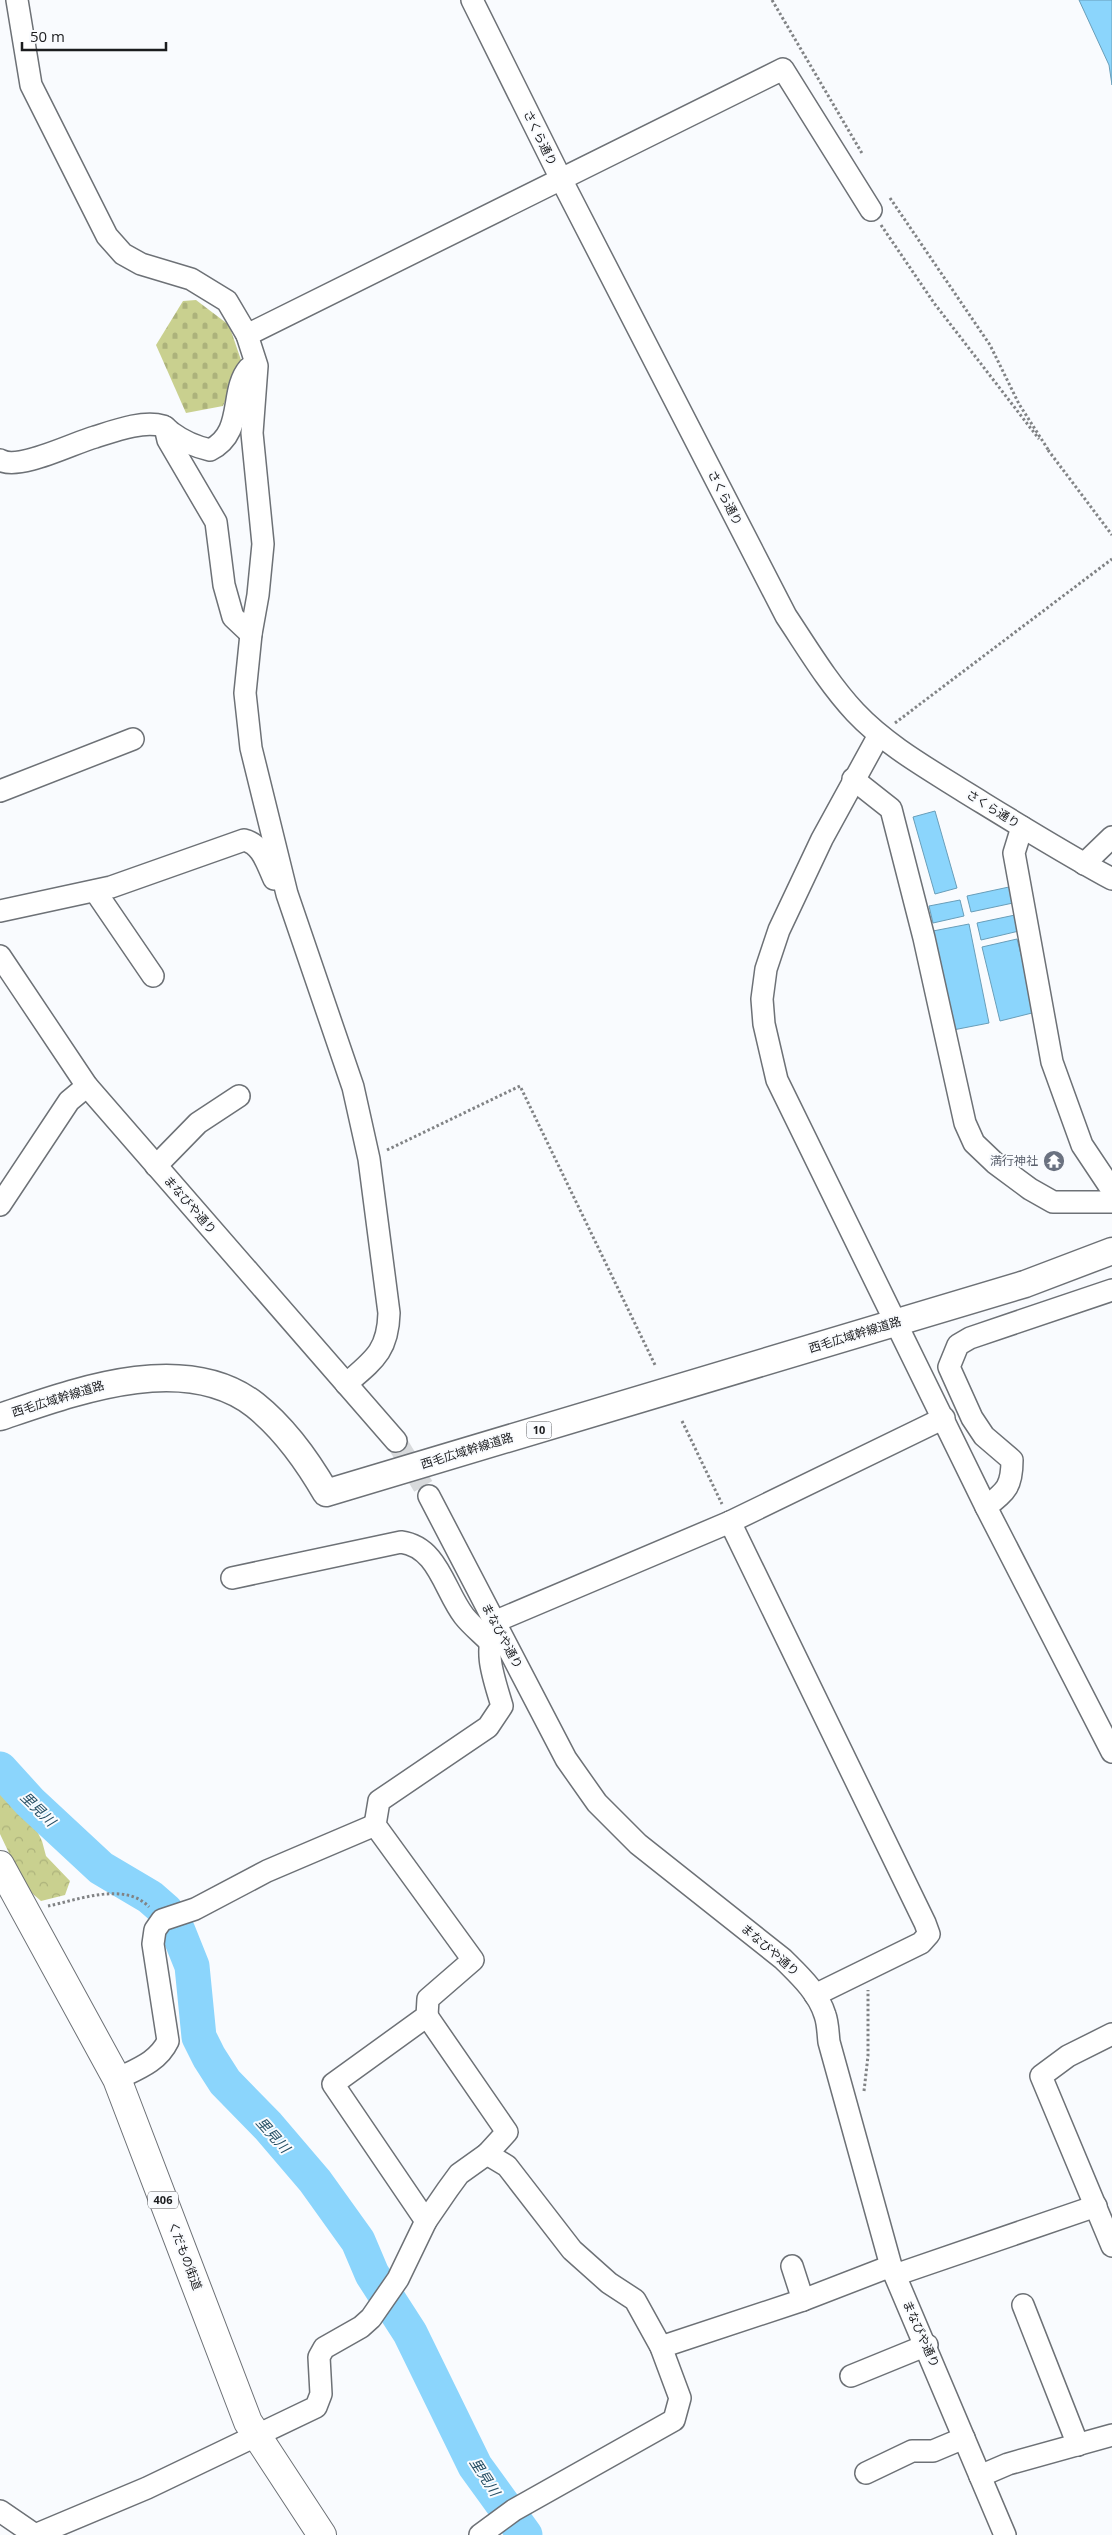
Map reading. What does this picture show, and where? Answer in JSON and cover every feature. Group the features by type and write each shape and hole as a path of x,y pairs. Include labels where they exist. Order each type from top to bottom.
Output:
{"highway":[{"name":"くだもの街道","path":"0,1865 117,2079 248,2422 322,2535"}],"main road":[{"name":"西毛広域幹線道路","path":"0,1417 110,1383 159,1379 200,1382 234,1393 254,1405 278,1427 308,1461 326,1493 1026,1284 1112,1251"}],"street":[{"path":"17,0 31,84 107,236 123,254 141,264 191,279 227,301 247,335 256,366 252,434 263,544 244,693 251,748 287,894 353,1087 368,1159 389,1314 388,1334 382,1350 346,1384"},
{"name":"さくら通り","path":"472,0 561,179 786,616 830,683 856,713 879,735 929,769 1022,827 1112,879"},
{"path":"247,335 783,69 871,210"},
{"path":"0,460 12,464 32,459 96,436 132,427 153,425 165,427 199,448 210,450 220,445 236,411 245,372 249,368 256,366"},
{"path":"165,427 168,440 216,522 224,585 233,616 251,634"},
{"path":"879,735 853,779 779,930 766,969 762,1000 764,1024 776,1080 895,1324 944,1418 986,1508 1112,1752"},
{"path":"0,791 133,739"},
{"path":"853,779 891,809 924,938 965,1124 974,1143 1009,1174 1053,1202 1112,1202"},
{"path":"1022,827 1014,853 1052,1062 1082,1146 1112,1190"},
{"path":"1084,864 1112,837"},
{"path":"0,911 111,887 244,840 252,842 258,847 277,884 287,894"},
{"path":"94,891 153,976"},
{"name":"まなびや通り","path":"0,956 87,1086 396,1441"},
{"path":"0,1205 70,1101 87,1086"},
{"path":"156,1166 198,1123 239,1096"},
{"path":"986,1508 1000,1496 1012,1480 1012,1460 984,1436 972,1418 948,1367 958,1344 970,1338 1112,1290"},
{"path":"492,1631 730,1522 944,1418"},
{"name":"まなびや通り","path":"429,1496 492,1631 566,1760 597,1803 638,1844 783,1959 805,1980 815,1995 826,2015 829,2042 893,2271 927,2345 1005,2535"},
{"path":"730,1522 925,1923 928,1934 921,1943 815,1995"},
{"path":"232,1578 401,1542 413,1544 430,1558 464,1617 492,1631"},
{"path":"0,2511 35,2535 147,2488 316,2407 320,2394 319,2357 324,2348 362,2327 398,2279 426,2221 459,2174 487,2154 507,2132 427,2016 428,1999 473,1960 375,1824 379,1801 488,1727 498,1714 502,1706 489,1658 492,1631"},
{"path":"117,2079 151,2062 162,2052 168,2040 153,1944 155,1930 168,1918 195,1908 267,1871 375,1824"},
{"path":"426,2221 333,2084 427,2016"},
{"path":"1112,2034 1068,2056 1041,2076 1112,2246"},
{"path":"480,2535 507,2515 674,2420 680,2398 661,2347 635,2300 609,2283 572,2250 507,2166 487,2154"},
{"path":"661,2347 1096,2206"},
{"path":"792,2266 803,2300"},
{"path":"1023,2305 1078,2445"},
{"path":"852,2376 927,2345"},
{"path":"980,2476 1008,2464 1112,2435"},
{"path":"866,2473 912,2450 933,2451 964,2438"}],"path":[{"path":"772,0 865,159"},
{"path":"885,191 990,345 1019,404 1049,451"},
{"path":"871,210 934,303 1112,535"},
{"path":"879,735 1112,560"},
{"path":"368,1159 520,1086 655,1366"},
{"path":"682,1421 730,1522"},
{"path":"25,1911 103,1895 129,1894 168,1918"},
{"path":"864,2093 868,2056 868,1990 865,1972"}],"green space":[{"path":"196,300 229,325 242,363 223,406 186,413 156,345 183,301"},
{"path":"0,1776 20,1797 42,1841 46,1856 70,1881 65,1895 41,1901 25,1887 0,1834"}],"water":[{"path":"1079,0 1112,0 1112,85 1109,65"},
{"path":"935,811 957,888 935,894 913,817"},
{"path":"1009,887 1013,903 971,912 967,896"},
{"path":"960,900 964,916 933,923 929,906"},
{"path":"1015,915 1019,931 981,940 977,923"},
{"path":"969,924 989,1023 953,1030 933,931"},
{"path":"1017,939 1036,1012 1000,1021 982,947"}],"waterway":[{"name":"里見川","path":"0,1769 30,1802 101,1868 150,1897 166,1911 178,1931 192,1966 199,2037 209,2057 225,2082 268,2126 315,2181 358,2241 372,2274 410,2333 475,2466 525,2535"}],"tunnel":[{"path":"396,1441 429,1496"}],"place":[{"name":"満行神社","path":"1054,1161"}]}
